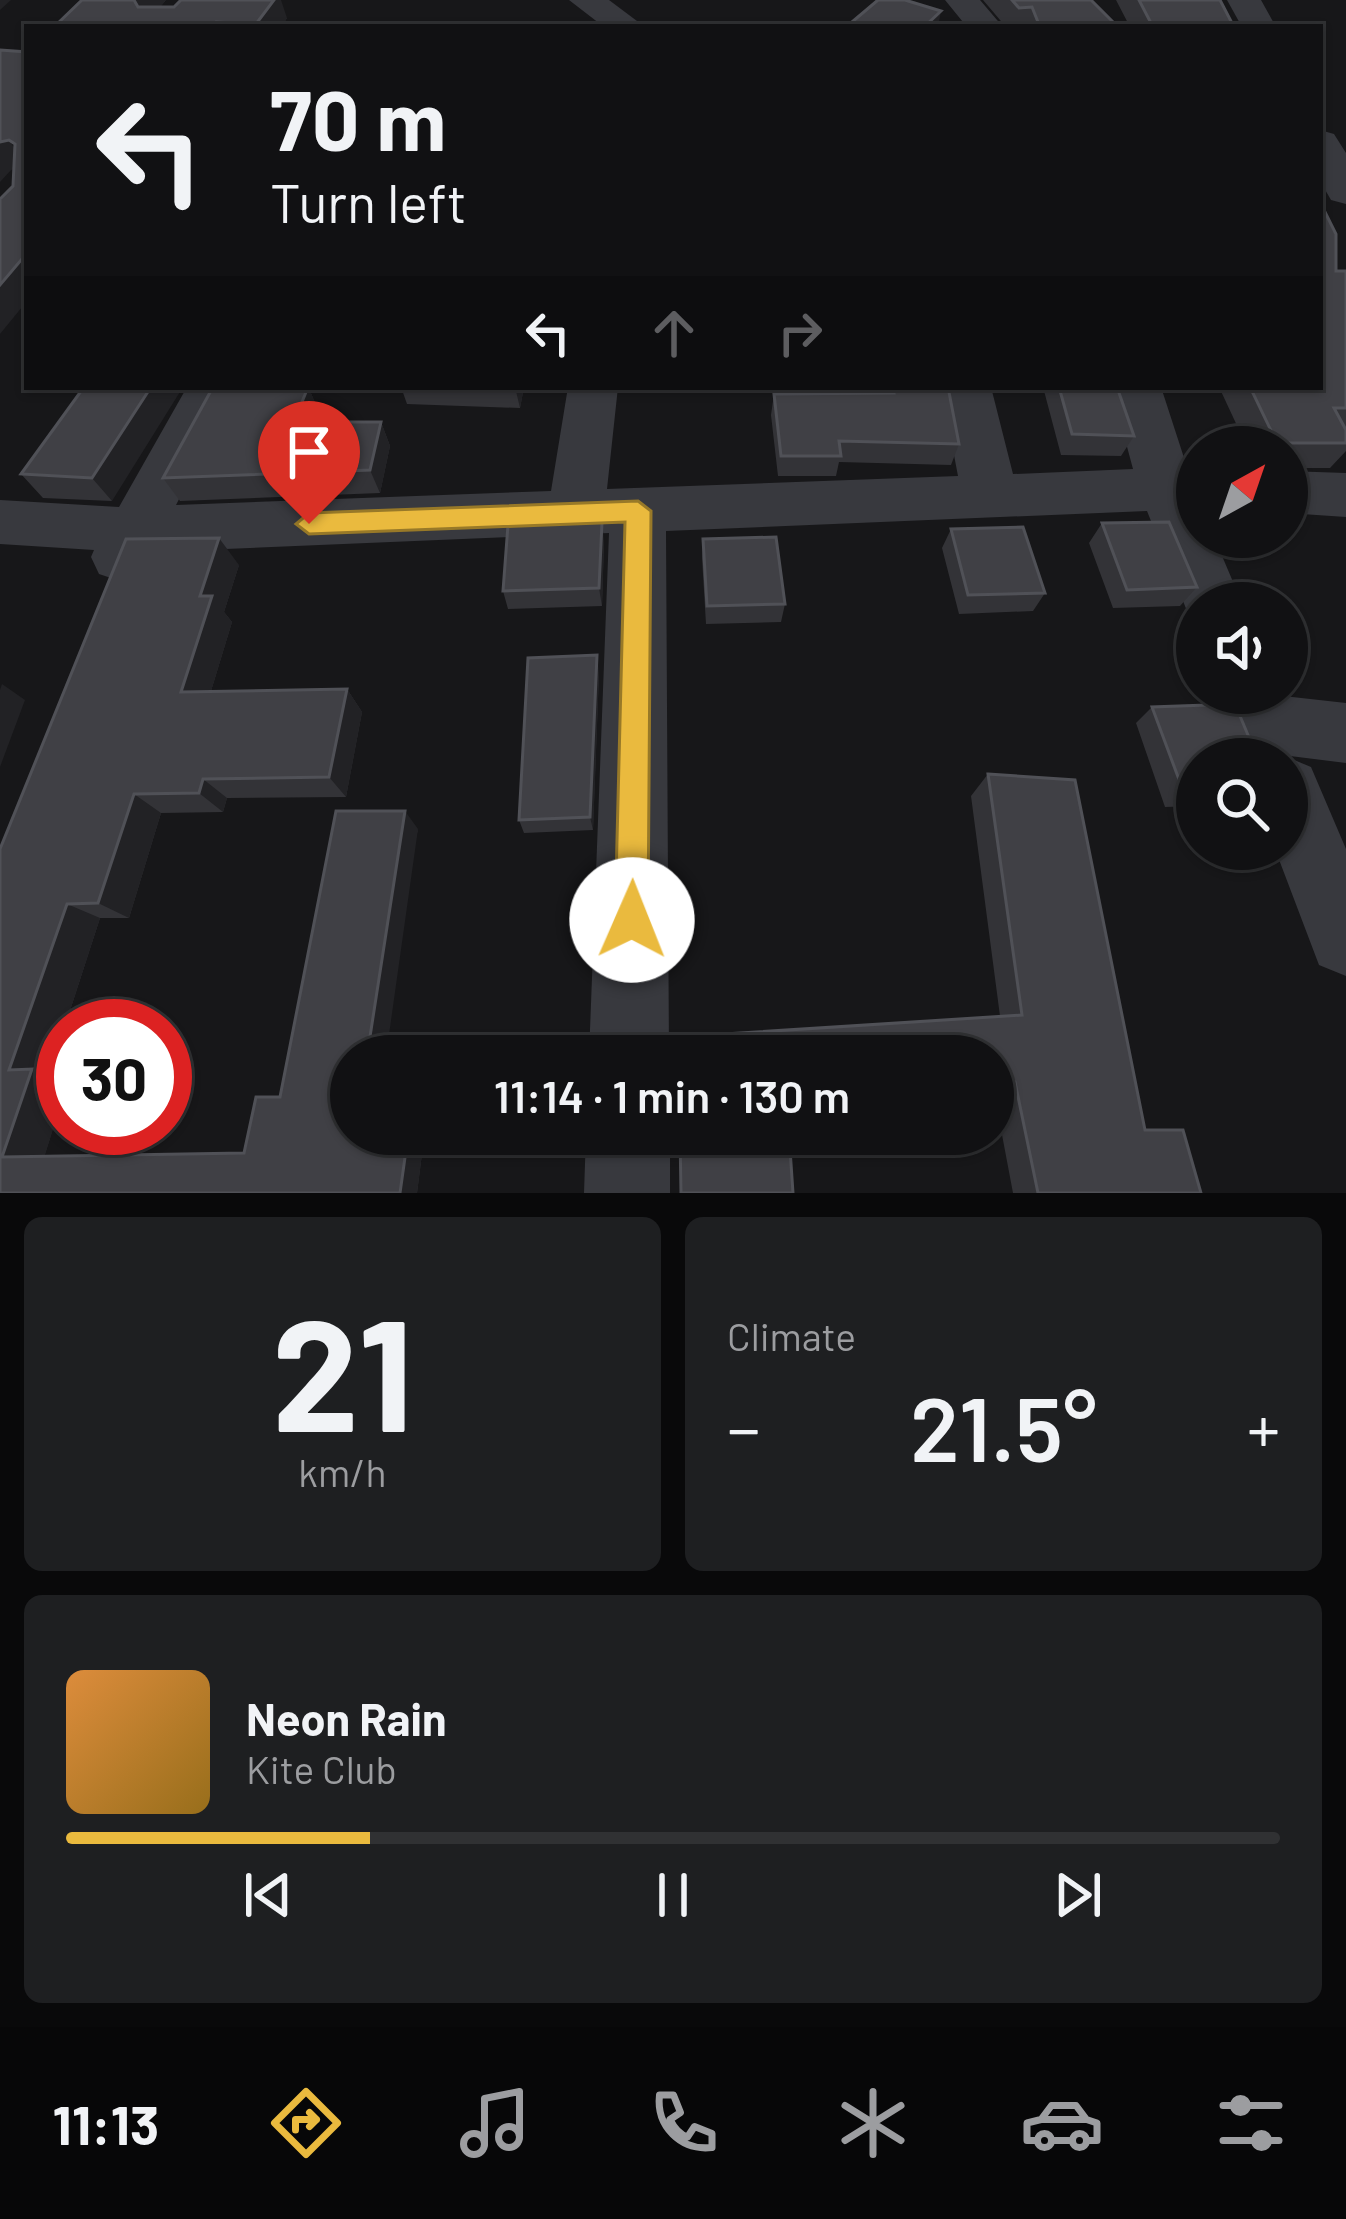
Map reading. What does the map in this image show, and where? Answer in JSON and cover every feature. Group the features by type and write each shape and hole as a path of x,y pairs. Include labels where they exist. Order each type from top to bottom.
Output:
{"street":[{"path":"586,0 623,24"},
{"path":"962,0 983,24"},
{"path":"1323,148 1346,191"},
{"path":"96,618 130,530 210,390"},
{"path":"593,390 607,512 628,1035"},
{"path":"967,390 990,494"},
{"path":"1137,390 1176,476"},
{"path":"0,522 130,530 1176,487"},
{"path":"1308,493 1346,495"},
{"path":"1261,724 1346,733"},
{"path":"1308,843 1346,938"},
{"path":"627,1193 628,1155"}],"building":[{"path":"82,0 134,0 138,7 174,7 181,0 274,0 256,24 57,24"},
{"path":"878,0 905,0 941,11 927,24 850,24"},
{"path":"1012,0 1091,0 1115,24 1039,24 1032,7 1019,8"},
{"path":"1139,0 1220,0 1232,24 1151,24"},
{"path":"0,50 24,52 24,257 0,285 0,199 13,186 15,144 0,142"},
{"path":"1323,208 1336,234 1336,271 1346,271 1346,408 1334,408 1346,430 1346,443 1308,443 1308,426 1269,426 1251,390 1323,390"},
{"path":"82,390 149,390 92,478 21,474"},
{"path":"211,390 307,390 294,422 381,422 370,470 163,478"},
{"path":"949,390 959,444 839,441 841,456 781,456 774,394"},
{"path":"1060,390 1118,390 1134,436 1072,434"},
{"path":"602,522 599,588 503,591 508,525"},
{"path":"1169,522 1176,538 1176,558 1185,558 1195,582 1176,582 1176,588 1127,590 1102,523"},
{"path":"1023,527 1045,593 968,595 951,529"},
{"path":"776,537 785,604 707,606 703,539"},
{"path":"219,538 200,596 212,596 181,692 347,689 329,777 203,779 199,793 134,794 98,903 67,904 9,1070 32,1069 2,1157 244,1153 256,1097 280,1097 336,811 405,811 370,1035 330,1035 330,1155 405,1155 400,1193 0,1193 0,849 126,539"},
{"path":"597,655 590,817 519,820 528,658"},
{"path":"1176,706 1176,714 1239,714 1249,738 1176,738 1176,772 1152,707"},
{"path":"988,774 1075,780 1145,1130 1183,1130 1201,1193 1038,1193 1014,1082 1014,1035 709,1035 1022,1015"},
{"path":"680,1155 790,1155 793,1193 681,1193"}],"route":[{"path":"309,524 638,511 632,920"}]}
